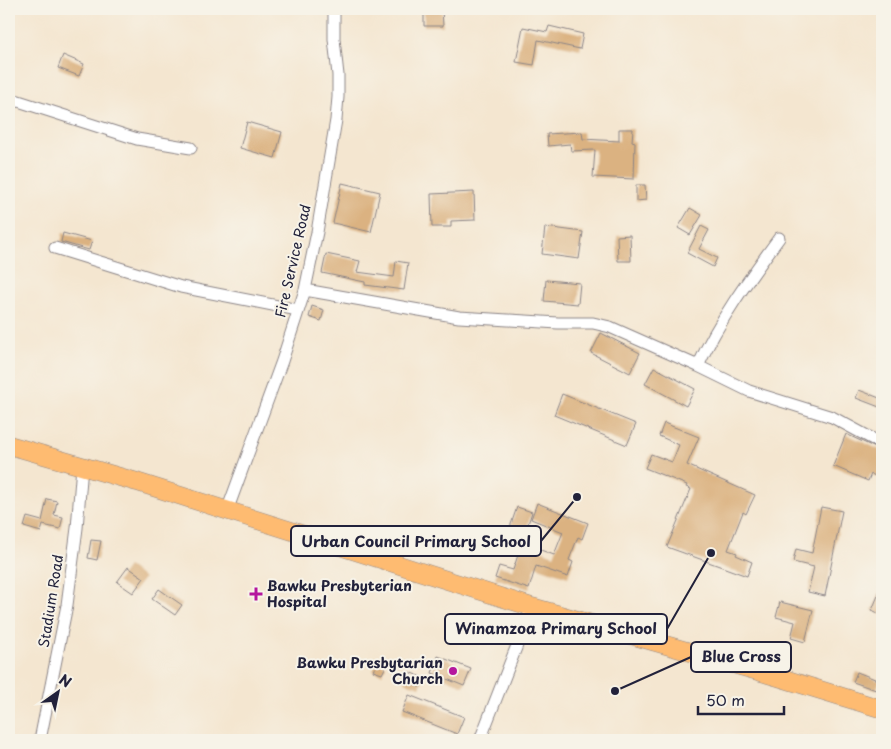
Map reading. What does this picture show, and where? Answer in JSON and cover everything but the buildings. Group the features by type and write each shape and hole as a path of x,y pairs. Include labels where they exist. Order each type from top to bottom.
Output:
{"highway":[{"path":"9,445 82,466 532,607 778,677 882,709"}],"street":[{"name":"Fire Service Road","path":"227,511 282,361 305,290 336,120 338,75 334,39 334,9"},
{"path":"9,98 137,139 191,148"},
{"path":"698,366 711,337 734,300 779,238"},
{"path":"54,248 181,287 298,310"},
{"path":"305,290 459,317 610,327 756,394 832,417 882,444"},
{"name":"Stadium Road","path":"40,740 67,605 77,528 82,466"},
{"path":"480,740 532,607"}],"place":[{"name":"Urban Council Primary School","path":"577,497"},
{"name":"Winamzoa Primary School","path":"711,553"},
{"name":"Bawku Presbyterian Hospital","path":"256,594"},
{"name":"Bawku Presbytarian Church","path":"453,671"},
{"name":"Blue Cross","path":"615,691"}]}
